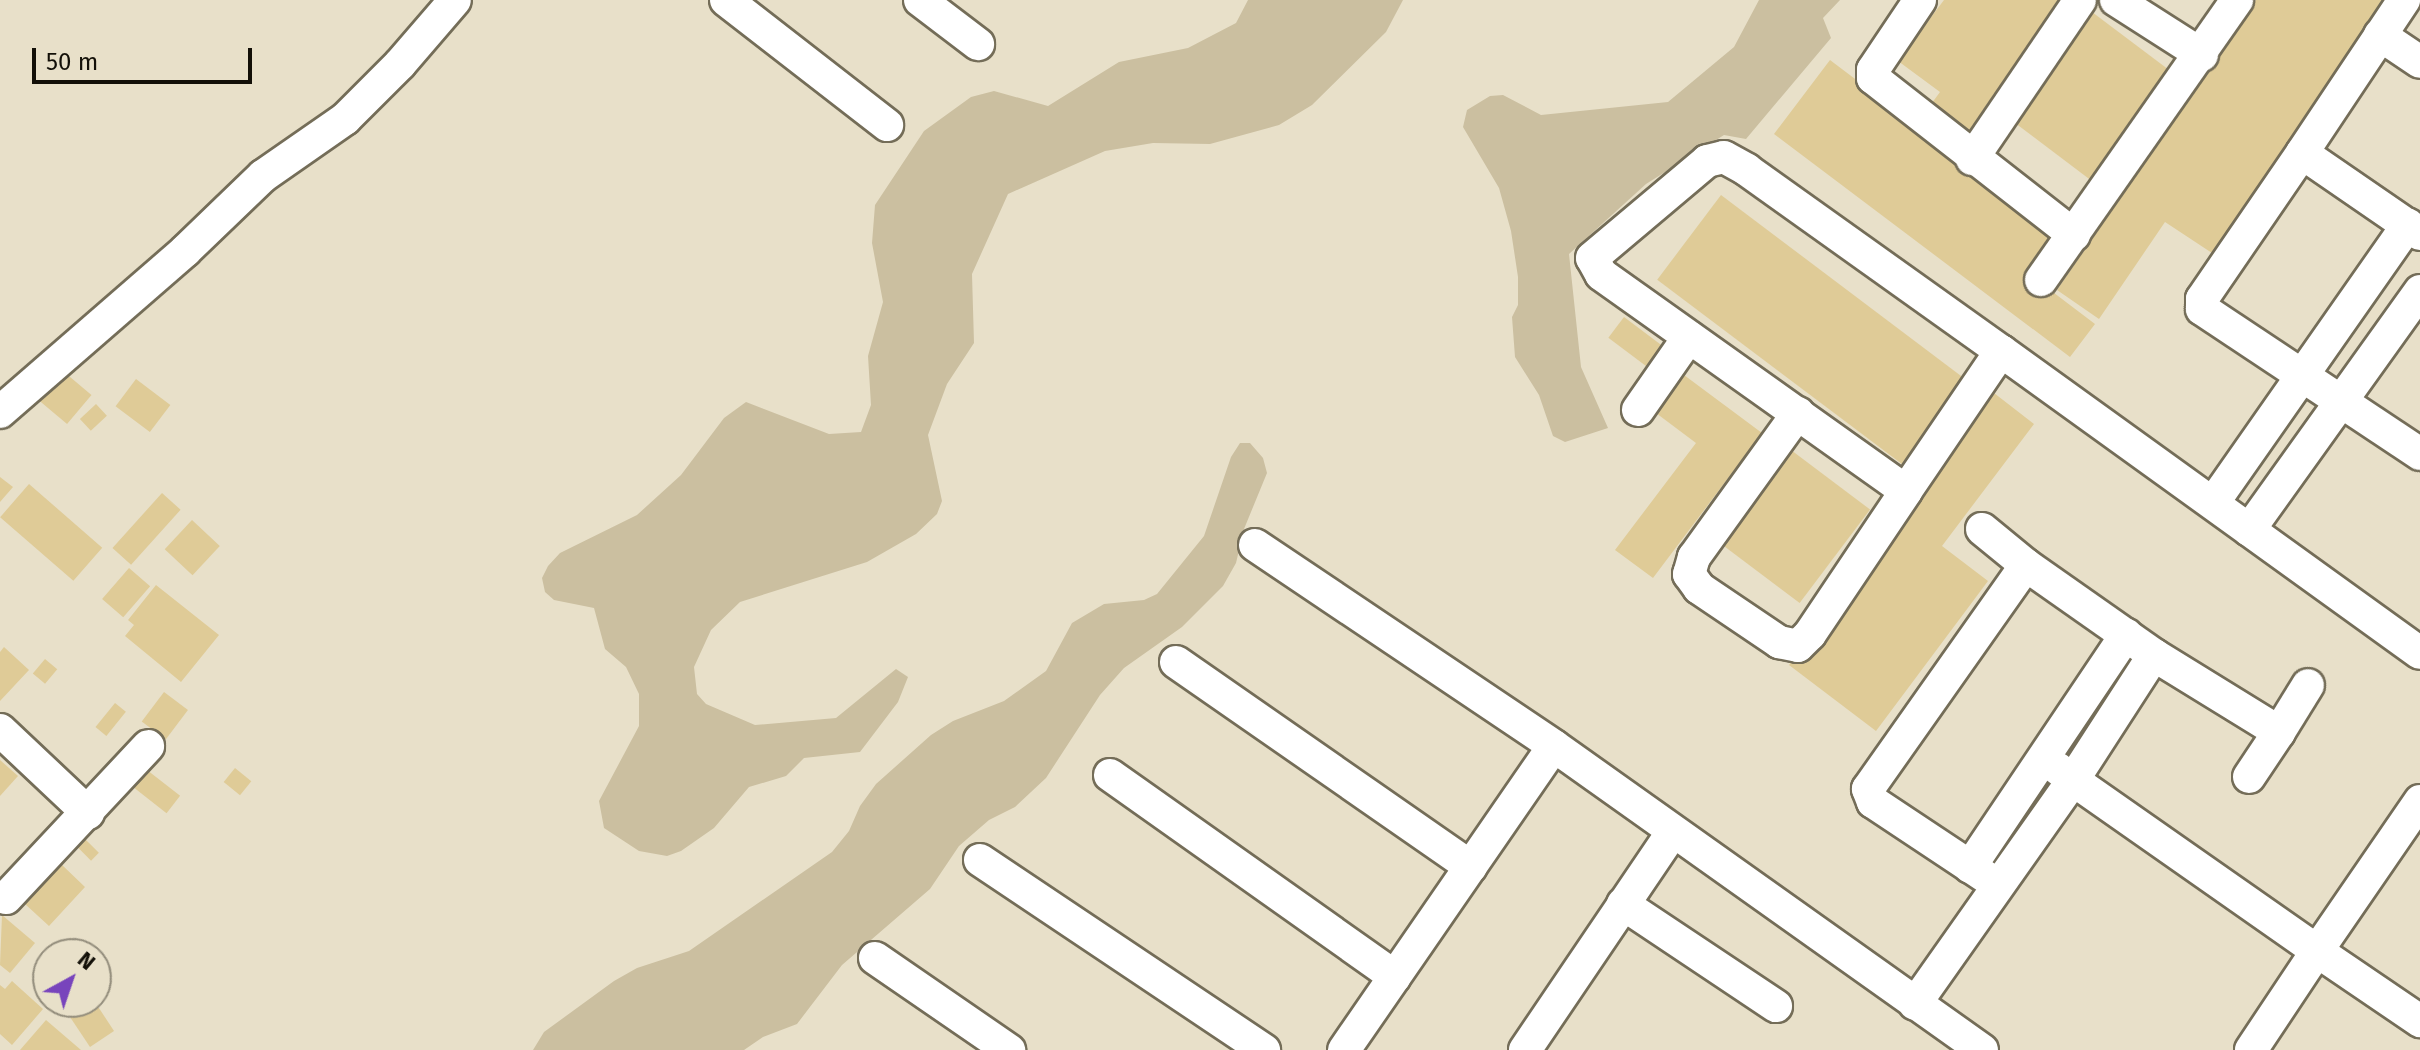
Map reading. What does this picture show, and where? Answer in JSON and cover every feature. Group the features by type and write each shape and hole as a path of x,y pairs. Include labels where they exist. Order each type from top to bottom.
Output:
{"street":[{"path":"0,412 185,251 263,176 345,119 400,64 455,0"},
{"path":"726,0 887,125"},
{"path":"920,0 978,44"},
{"path":"1920,0 1873,70 1873,78 1972,159 2074,235"},
{"path":"1972,159 2080,0"},
{"path":"2116,0 2202,55"},
{"path":"2041,280 2202,55 2237,0"},
{"path":"2404,0 2202,299 2202,309 2420,454"},
{"path":"2380,35 2420,62"},
{"path":"2213,503 2414,229 2302,153"},
{"path":"1906,491 1601,274 1592,258 1715,156 1747,170 2420,653"},
{"path":"2249,530 2420,291"},
{"path":"1638,410 1689,337"},
{"path":"1798,413 1694,557 1689,574 1699,588 1779,642 1798,646 1810,634 2001,351"},
{"path":"1982,529 2026,565 2154,655 2279,732"},
{"path":"1255,545 1554,746 1982,1050"},
{"path":"1998,885 1873,802 1868,789 2026,565"},
{"path":"1970,867 2126,635"},
{"path":"1915,1004 2073,780 2154,655"},
{"path":"1176,662 1471,867"},
{"path":"2249,777 2308,685"},
{"path":"0,730 88,813"},
{"path":"6,898 148,746"},
{"path":"1344,1050 1554,746"},
{"path":"2044,760 2420,1021"},
{"path":"1110,775 1395,977"},
{"path":"2251,1050 2420,801"},
{"path":"1526,1050 1673,831"},
{"path":"980,860 1264,1050"},
{"path":"1623,904 1776,1006"},
{"path":"875,958 1009,1050"}],"shaded area":[{"path":"1248,0 1403,0 1386,32 1312,105 1279,125 1210,144 1153,143 1105,151 1008,194 972,274 974,343 947,384 928,435 942,501 937,514 916,534 867,562 740,602 711,630 694,667 697,694 706,704 755,725 836,718 896,669 908,677 898,702 860,752 804,758 786,776 749,787 714,828 681,851 667,856 639,851 604,828 599,801 639,726 639,694 626,667 605,649 594,608 554,600 545,592 542,578 548,566 560,553 637,515 681,475 724,418 746,402 829,434 861,432 871,405 868,356 883,302 872,243 875,205 924,131 971,97 994,91 1048,106 1119,62 1188,48 1236,23"},
{"path":"1759,0 1840,0 1823,18 1831,38 1746,139 1724,135 1646,184 1569,254 1581,367 1608,428 1565,442 1553,436 1539,395 1515,357 1512,317 1518,305 1518,277 1511,231 1499,188 1463,127 1467,110 1490,96 1503,95 1541,115 1668,102 1734,47"},
{"path":"1240,443 1250,443 1263,458 1267,473 1244,529 1236,563 1223,586 1182,627 1124,668 1100,695 1046,778 1015,807 989,820 959,846 930,889 842,965 797,1024 763,1037 744,1050 533,1050 544,1032 614,981 637,968 689,951 832,852 849,831 860,806 876,784 931,735 953,721 1004,701 1046,671 1072,623 1104,604 1144,600 1157,594 1204,536 1231,457"}],"building":[{"path":"1944,0 2072,0 1969,137 1929,107 1940,92 1898,61"},
{"path":"2256,0 2386,0 2212,253 2165,222 2099,319 2057,290"},
{"path":"2092,12 2179,78 2098,185 2011,120"},
{"path":"1830,60 2060,234 2029,274 2095,324 2070,357 1774,134"},
{"path":"1721,195 1969,382 1906,467 1657,280"},
{"path":"1624,317 1668,350 1652,371 1608,338"},
{"path":"57,366 91,395 67,424 33,395"},
{"path":"1684,375 1762,433 1653,578 1615,550 1696,443 1656,413"},
{"path":"136,379 170,405 150,432 116,406"},
{"path":"1994,393 2034,424 1942,546 1988,581 1876,731 1789,665"},
{"path":"96,404 107,416 91,431 80,419"},
{"path":"1787,447 1870,510 1800,603 1717,540"},
{"path":"0,477 13,487 0,502"},
{"path":"29,484 102,548 73,581 0,517"},
{"path":"162,493 181,510 131,565 112,548"},
{"path":"192,520 220,546 193,575 165,549"},
{"path":"129,568 150,586 123,617 102,599"},
{"path":"156,585 219,635 181,682 125,636 134,625 128,620"},
{"path":"4,647 29,670 0,701 0,652"},
{"path":"45,659 57,669 45,684 33,674"},
{"path":"164,692 188,710 166,740 142,722"},
{"path":"115,703 126,712 106,736 95,727"},
{"path":"0,760 18,776 0,796"},
{"path":"235,768 251,781 240,795 224,782"},
{"path":"147,770 180,796 167,813 133,787"},
{"path":"84,838 99,853 91,861 76,846"},
{"path":"61,864 85,887 49,926 25,904 34,893 26,887 39,873 46,880"},
{"path":"2,915 32,940 32,947 10,973 0,965"},
{"path":"12,981 32,999 32,1018 35,1018 12,1045 0,1034 0,985 5,989"},
{"path":"71,1018 105,1018 114,1031 90,1047"},
{"path":"46,1020 81,1050 20,1050"}]}
